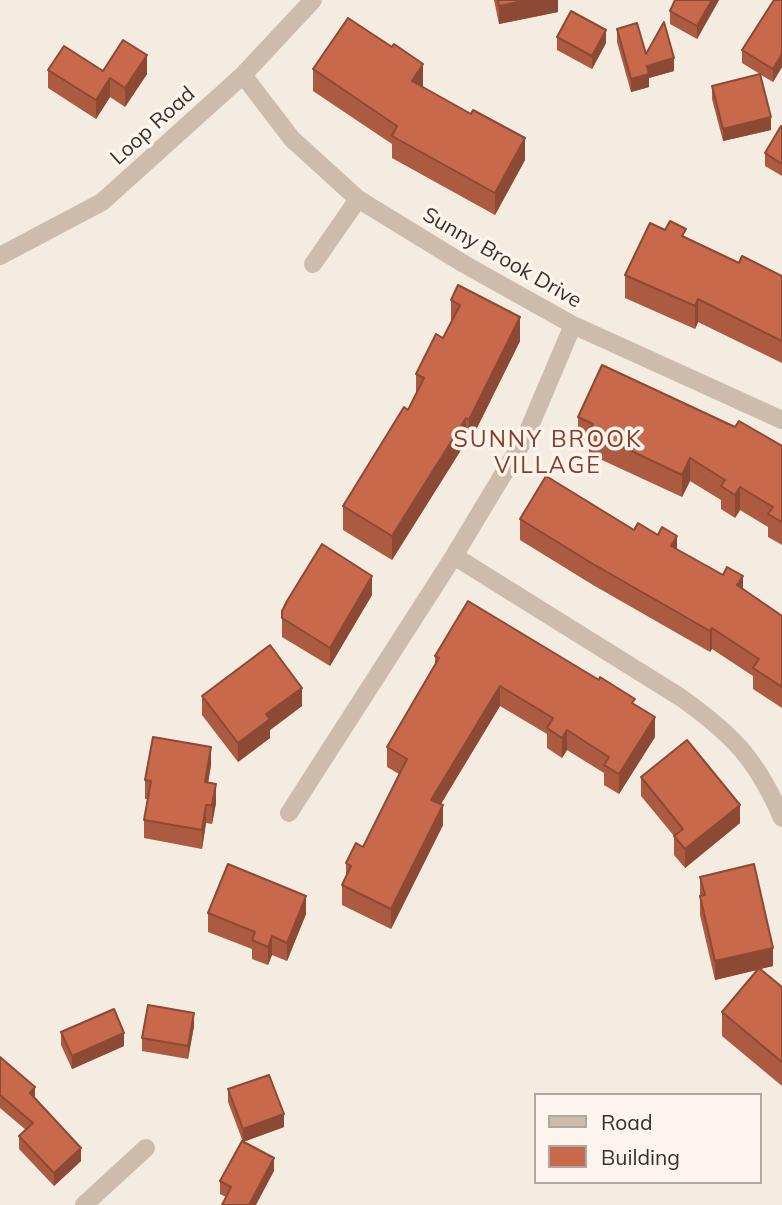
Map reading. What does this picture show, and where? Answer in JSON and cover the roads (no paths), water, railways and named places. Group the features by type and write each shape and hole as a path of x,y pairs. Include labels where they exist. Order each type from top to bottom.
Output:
{"street":[{"name":"Loop Road","path":"0,256 102,202 243,75 313,0"},
{"name":"Sunny Brook Drive","path":"243,75 292,139 358,199 464,264 573,325 782,420"},
{"path":"313,264 358,199"},
{"path":"289,813 454,556 525,438 573,325"},
{"path":"454,556 680,697 709,718 733,738 752,761 769,788 782,818"},
{"path":"84,1205 146,1148"}],"district":[{"name":"SUNNY BROOK VILLAGE","path":"548,453"}]}
